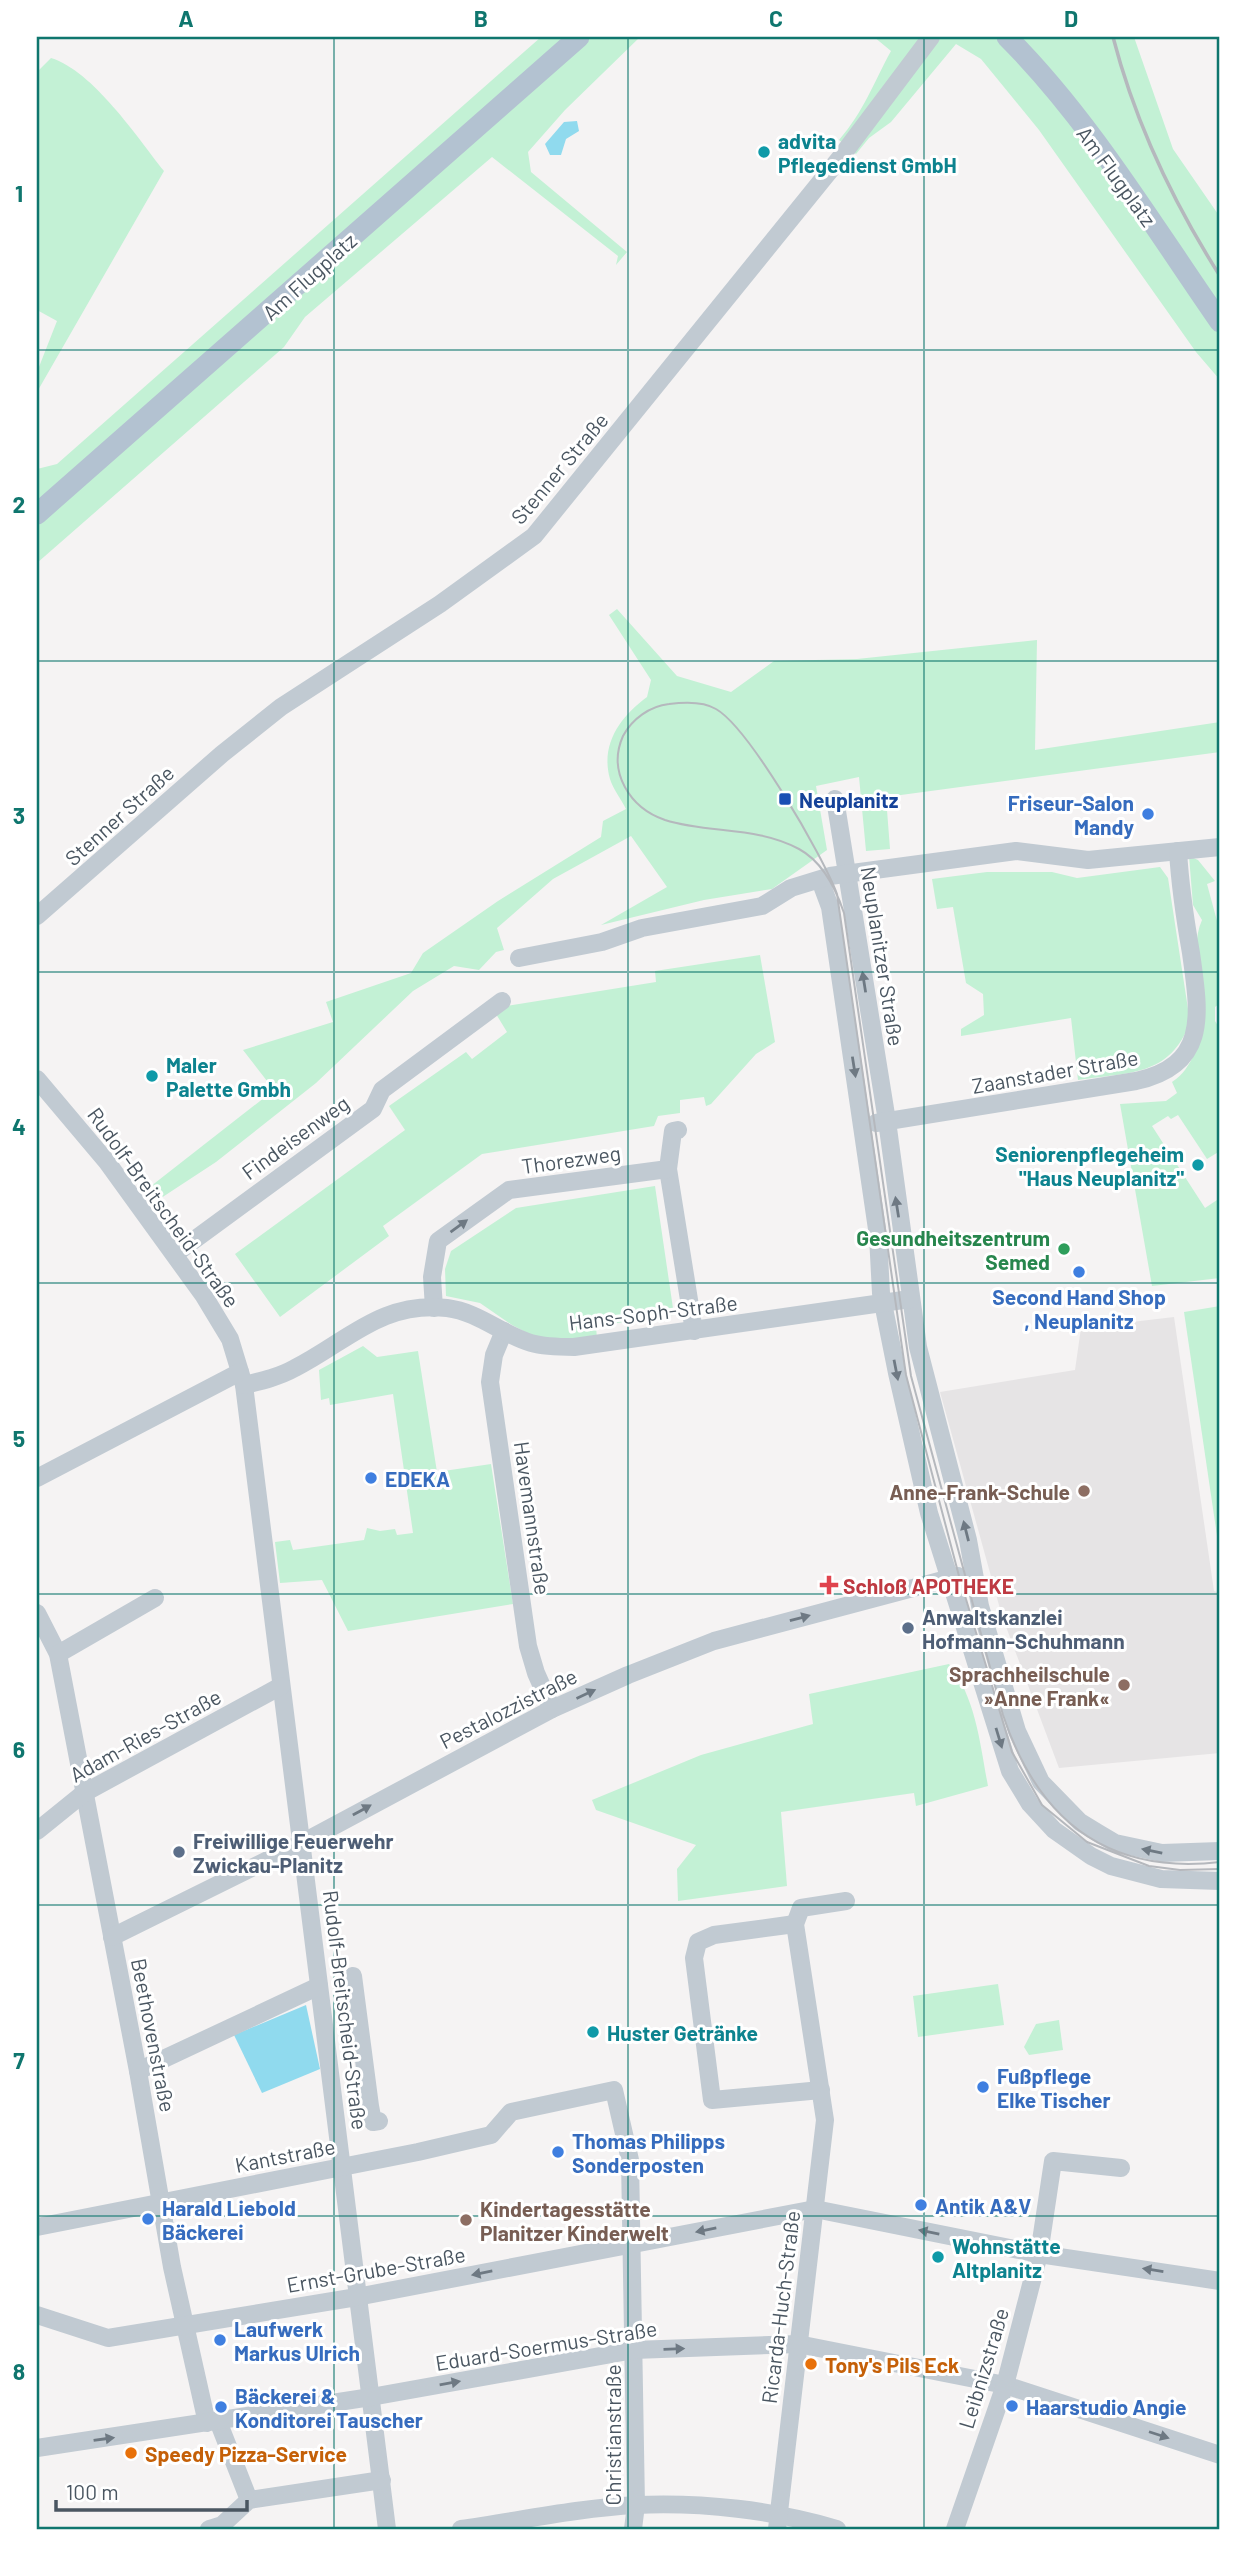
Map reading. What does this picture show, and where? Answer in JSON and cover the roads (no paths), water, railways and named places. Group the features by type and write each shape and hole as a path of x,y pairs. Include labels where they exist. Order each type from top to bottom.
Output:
{"main road":[{"name":"Am Flugplatz","path":"37,514 579,37"},
{"name":"Am Flugplatz","path":"1007,37 1032,62 1085,131 1220,322"}],"street":[{"name":"Stenner Straße","path":"37,916 222,754 281,707 440,604 534,536 841,158 931,37"},
{"name":"Neuplanitzer Straße","path":"835,799 887,1121 910,1299 926,1384 972,1555 972,1572 1021,1743 1038,1777 1059,1802 1080,1822 1115,1843 1161,1853 1220,1851"},
{"path":"519,958 602,942 642,928 762,906 791,888 846,874 1016,851 1088,860 1220,847"},
{"name":"Zaanstader Straße","path":"887,1121 1136,1081 1157,1076 1172,1066 1186,1052 1198,1025 1197,990 1178,850"},
{"path":"820,880 830,907 878,1236 883,1303 914,1457 948,1580 967,1628 1004,1756 1017,1785 1039,1815 1071,1844 1111,1866 1161,1879 1190,1883 1220,1881"},
{"name":"Findeisenweg","path":"175,1254 373,1109 382,1090 502,1001"},
{"name":"Rudolf-Breitscheid-Straße","path":"37,1079 89,1139 175,1254 230,1339 242,1379 265,1537 281,1686 387,2529"},
{"path":"862,1126 887,1121"},
{"path":"678,1130 673,1131 668,1169 694,1331"},
{"name":"Thorezweg","path":"434,1308 432,1277 438,1241 509,1190 668,1169"},
{"path":"883,1303 910,1299"},
{"name":"Hans-Soph-Straße","path":"242,1379 298,1367 372,1320 393,1312 434,1308 472,1315 531,1343 574,1347 883,1303"},
{"name":"Havemannstraße","path":"505,1331 494,1355 490,1382 528,1646 536,1673 552,1709"},
{"path":"37,1478 242,1379"},
{"path":"948,1580 972,1572"},
{"name":"Pestalozzistraße","path":"112,1937 302,1843 552,1709 628,1675 714,1641 948,1580"},
{"path":"58,1654 155,1598"},
{"name":"Beethovenstraße","path":"37,1613 58,1654 185,2325 212,2422 249,2500"},
{"name":"Adam-Ries-Straße","path":"37,1831 84,1793 281,1686"},
{"path":"821,2090 712,2100 694,1958 698,1942 714,1935 795,1924 801,1908 846,1901"},
{"name":"Ricarda-Huch-Straße","path":"777,2522 825,2120 795,1924"},
{"name":"Rudolf-Breitscheid-Straße","path":"353,1976 373,2122 379,2122"},
{"path":"138,2071 319,1986"},
{"name":"Kantstraße","path":"37,2227 343,2167 491,2134 511,2112 614,2090"},
{"name":"Christianstraße","path":"614,2090 630,2160 636,2505 633,2529"},
{"name":"Leibnizstraße","path":"955,2529 1005,2385 1039,2254 1053,2161 1121,2168"},
{"name":"Ernst-Grube-Straße","path":"37,2315 108,2338 357,2297 816,2209 1039,2254 1220,2281"},
{"name":"Eduard-Soermus-Straße","path":"37,2448 371,2397 634,2350 798,2344 1005,2385 1220,2455"},
{"path":"209,2529 222,2525 249,2500 382,2480"},
{"path":"461,2529 636,2505 716,2508 777,2522 837,2529"}],"water":[{"path":"577,121 579,131 566,139 561,155 550,155 545,144 564,122"},
{"path":"306,2005 320,2069 262,2093 234,2035"}],"tram line":[{"path":"1220,1862 1180,1864 1143,1859 1111,1849 1082,1833 1057,1811 1036,1784 1018,1752 1003,1715 911,1376 841,904 837,895 828,877 822,869 799,849 750,833 665,820 641,807 632,798 620,775 619,749 627,730 636,719 648,711 662,705 699,703 711,706 730,721 784,794 817,852 837,894 906,1375 959,1576 1012,1752 1042,1805 1087,1842 1149,1866 1180,1870 1220,1869"}],"railway":[{"path":"1113,37 1132,100 1157,161 1220,276"}],"place":[{"name":"advita Pflegedienst GmbH","path":"764,152"},
{"name":"Neuplanitz","path":"785,799"},
{"name":"Friseur-Salon Mandy","path":"1148,814"},
{"name":"Maler Palette Gmbh","path":"152,1076"},
{"name":"Seniorenpflegeheim \"Haus Neuplanitz\"","path":"1198,1165"},
{"name":"Gesundheitszentrum Semed","path":"1064,1249"},
{"name":"Second Hand Shop , Neuplanitz","path":"1079,1272"},
{"name":"EDEKA","path":"371,1478"},
{"name":"Anne-Frank-Schule","path":"1084,1491"},
{"name":"Schloß APOTHEKE","path":"829,1585"},
{"name":"Anwaltskanzlei Hofmann-Schuhmann","path":"908,1628"},
{"name":"Sprachheilschule »Anne Frank«","path":"1124,1685"},
{"name":"Freiwillige Feuerwehr Zwickau-Planitz","path":"179,1852"},
{"name":"Huster Getränke","path":"593,2032"},
{"name":"Fußpflege Elke Tischer","path":"983,2087"},
{"name":"Thomas Philipps Sonderposten","path":"558,2152"},
{"name":"Antik A&V","path":"921,2205"},
{"name":"Harald Liebold Bäckerei","path":"148,2219"},
{"name":"Kindertagesstätte Planitzer Kinderwelt","path":"466,2220"},
{"name":"Wohnstätte Altplanitz","path":"938,2257"},
{"name":"Laufwerk Markus Ulrich","path":"220,2340"},
{"name":"Tony's Pils Eck","path":"811,2364"},
{"name":"Haarstudio Angie","path":"1012,2406"},
{"name":"Bäckerei & Konditorei Tauscher","path":"221,2407"},
{"name":"Speedy Pizza-Service","path":"131,2453"}]}
